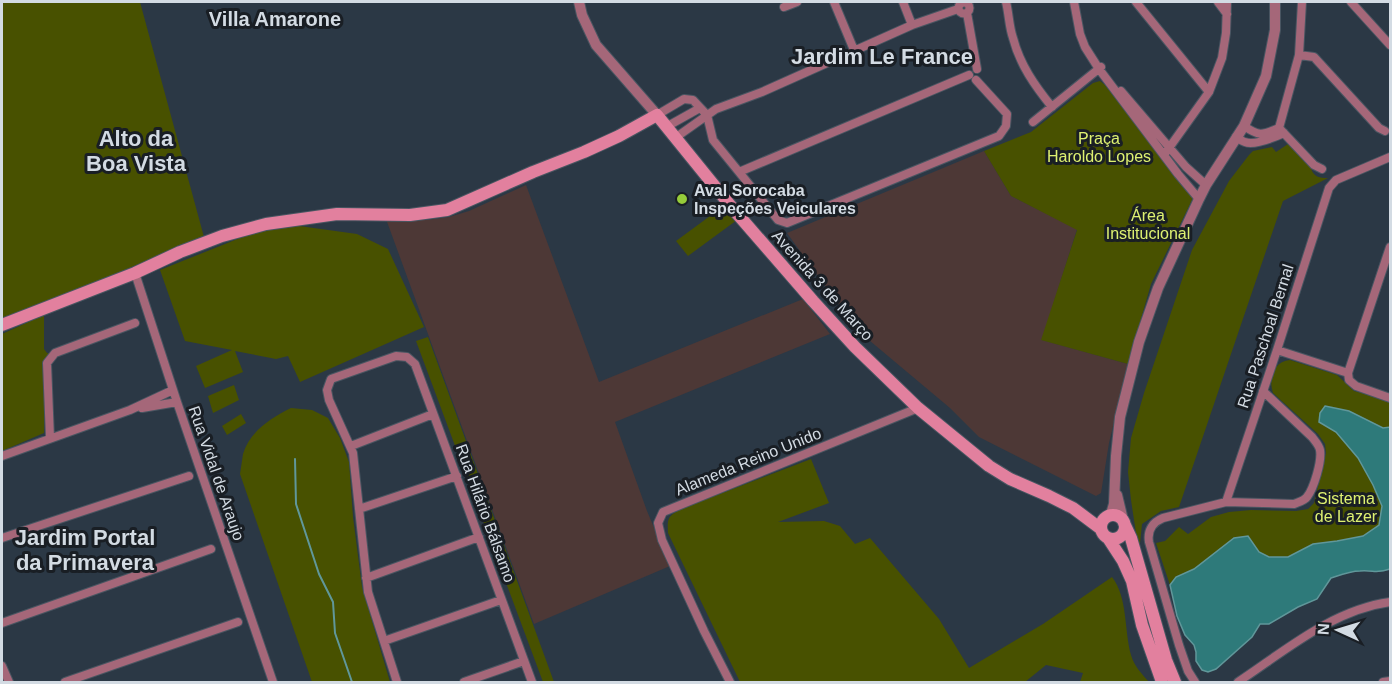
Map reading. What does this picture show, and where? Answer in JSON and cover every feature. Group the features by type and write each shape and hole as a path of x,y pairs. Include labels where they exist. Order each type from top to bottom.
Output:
{"main road":[{"name":"Avenida 3 de Março","path":"657,115 734,210 813,301 855,347 918,408 989,466 1073,508 1112,523"},
{"path":"2,325 135,273 180,252 222,236 266,224 337,214 410,215 447,210 584,152 657,115"},
{"path":"1112,523 1123,561 1132,581 1142,625 1162,682"},
{"path":"1112,523 1131,538 1166,660 1175,682"}],"street":[{"name":"Avenida 3 de Março","path":"579,2 582,15 596,45 657,115"},
{"path":"784,7 797,2"},
{"path":"834,2 854,50"},
{"path":"903,2 912,25"},
{"path":"675,138 716,109 762,92 912,25 969,8 966,2"},
{"path":"1006,2 1012,38 1020,57 1030,79 1052,107"},
{"path":"1074,2 1085,47 1166,151 1199,200"},
{"path":"1136,2 1209,92"},
{"path":"1218,2 1227,14"},
{"path":"1166,151 1209,92 1222,58 1227,2"},
{"path":"1112,523 1120,417 1139,342 1158,288 1206,185 1244,126 1266,76 1275,30 1275,2"},
{"path":"1236,137 1251,143 1266,140 1281,130 1299,55 1302,2"},
{"path":"1351,2 1390,45"},
{"path":"657,115 684,99 693,100 707,115 713,140 778,220 787,223 999,136 1006,126 1007,114 973,78 971,70 977,69 962,11"},
{"path":"1299,55 1314,57 1379,128 1385,130"},
{"path":"1033,122 1098,66"},
{"path":"739,172 973,78"},
{"path":"666,127 700,108"},
{"path":"1244,126 1262,135 1281,130"},
{"path":"1281,130 1314,165 1322,169"},
{"path":"1166,151 1206,185"},
{"name":"Rua Paschoal Bernal","path":"1226,502 1329,188 1336,180 1390,157"},
{"path":"1390,247 1348,373 1349,380 1356,386 1390,398"},
{"name":"Rua Vidal de Araujo","path":"135,273 273,682"},
{"path":"50,438 47,363 55,353 135,323"},
{"path":"1277,350 1348,373"},
{"name":"Rua Hilário Bálsamo","path":"351,446 329,400 327,390 331,379 396,356 407,357 415,364 532,682"},
{"path":"2,456 130,410 173,390"},
{"path":"1195,682 1188,671 1179,645 1149,542 1149,532 1154,523 1160,519 1226,502 1294,504 1302,502 1307,497 1315,478 1320,450 1312,437 1263,391"},
{"path":"130,410 177,402"},
{"name":"Alameda Reino Unido","path":"730,682 662,540 658,523 663,512 918,408"},
{"path":"397,682 368,592 351,446 433,414"},
{"path":"2,538 189,476"},
{"path":"359,509 457,476"},
{"path":"366,578 479,537"},
{"path":"2,623 211,549"},
{"path":"384,641 501,600"},
{"path":"1238,682 1321,627 1350,613 1390,602"},
{"path":"65,682 238,622"},
{"path":"464,682 524,661"},
{"path":"2,666 9,682"},
{"path":"1383,682 1390,681"}],"shaded area":[{"path":"984,151 1011,196 1077,229 1042,340 1128,364 1109,443 1101,493 1096,496 979,437 950,408 857,330 787,233"},
{"path":"526,185 599,382 803,299 830,334 615,422 647,511 670,566 534,624 386,219 426,220 449,217 469,211"},
{"path":"1325,406 1349,411 1383,428 1390,427 1390,569 1378,572 1345,573 1331,578 1317,599 1269,624 1260,624 1252,637 1216,669 1208,672 1202,670 1196,661 1194,645 1185,635 1177,616 1170,585 1176,577 1194,569 1234,538 1248,536 1259,552 1269,557 1288,557 1313,544 1363,536 1379,525 1382,506 1358,458 1336,432 1319,422 1320,413"}],"green space":[{"path":"2,2 140,2 204,237 2,321"},
{"path":"1100,81 1193,198 1151,284 1128,364 1041,340 1077,230 1011,196 984,151 1031,132 1093,83"},
{"path":"1288,144 1315,175 1328,178 1283,201 1179,507 1161,511 1142,524 1139,553 1128,472 1131,438 1192,250 1229,181 1249,155 1253,151 1272,147 1276,152"},
{"path":"725,205 737,220 688,256 676,241"},
{"path":"292,225 357,234 388,249 424,327 300,382 288,356 276,359 235,351 243,372 205,388 196,366 232,350 185,341 160,270 255,232"},
{"path":"44,315 44,349 51,354 46,360 44,433 2,451 2,334"},
{"path":"428,337 554,682 543,682 416,341"},
{"name":"Sistema de Lazer","path":"1290,360 1337,375 1354,391 1390,401 1390,427 1383,428 1349,411 1319,422 1336,432 1358,458 1382,506 1379,525 1363,536 1313,544 1288,557 1269,557 1259,552 1248,536 1234,538 1194,569 1176,577 1170,585 1156,543 1165,541 1179,527 1188,534 1211,517 1229,512 1296,511 1308,509 1314,503 1326,453 1325,444 1318,434 1273,393 1271,382 1276,367"},
{"path":"234,385 239,400 213,413 208,396"},
{"path":"291,408 312,410 328,418 340,438 349,462 362,587 390,682 312,682 240,474 246,446 256,432 276,416"},
{"path":"241,414 246,423 227,435 222,426"},
{"path":"811,459 829,503 778,522 824,521 840,526 855,544 870,538 939,619 969,668 1043,624 1112,577 1121,595 1132,659 1149,682 1080,682 1083,673 1046,665 1025,682 740,682 668,533 668,523 672,515 683,508"}],"waterway":[{"path":"295,459 296,504 319,574 333,602 335,633 352,682"}],"place":[{"name":"Aval Sorocaba Inspeções Veiculares","path":"682,199"}],"district":[{"name":"Villa Amarone","path":"275,19"},
{"name":"Jardim Le France","path":"882,56"},
{"name":"Alto da Boa Vista","path":"136,150"},
{"name":"Jardim Portal da Primavera","path":"85,550"}],"park label":[{"name":"Praça Haroldo Lopes","path":"1099,147"},
{"name":"Área Institucional","path":"1148,224"}]}
